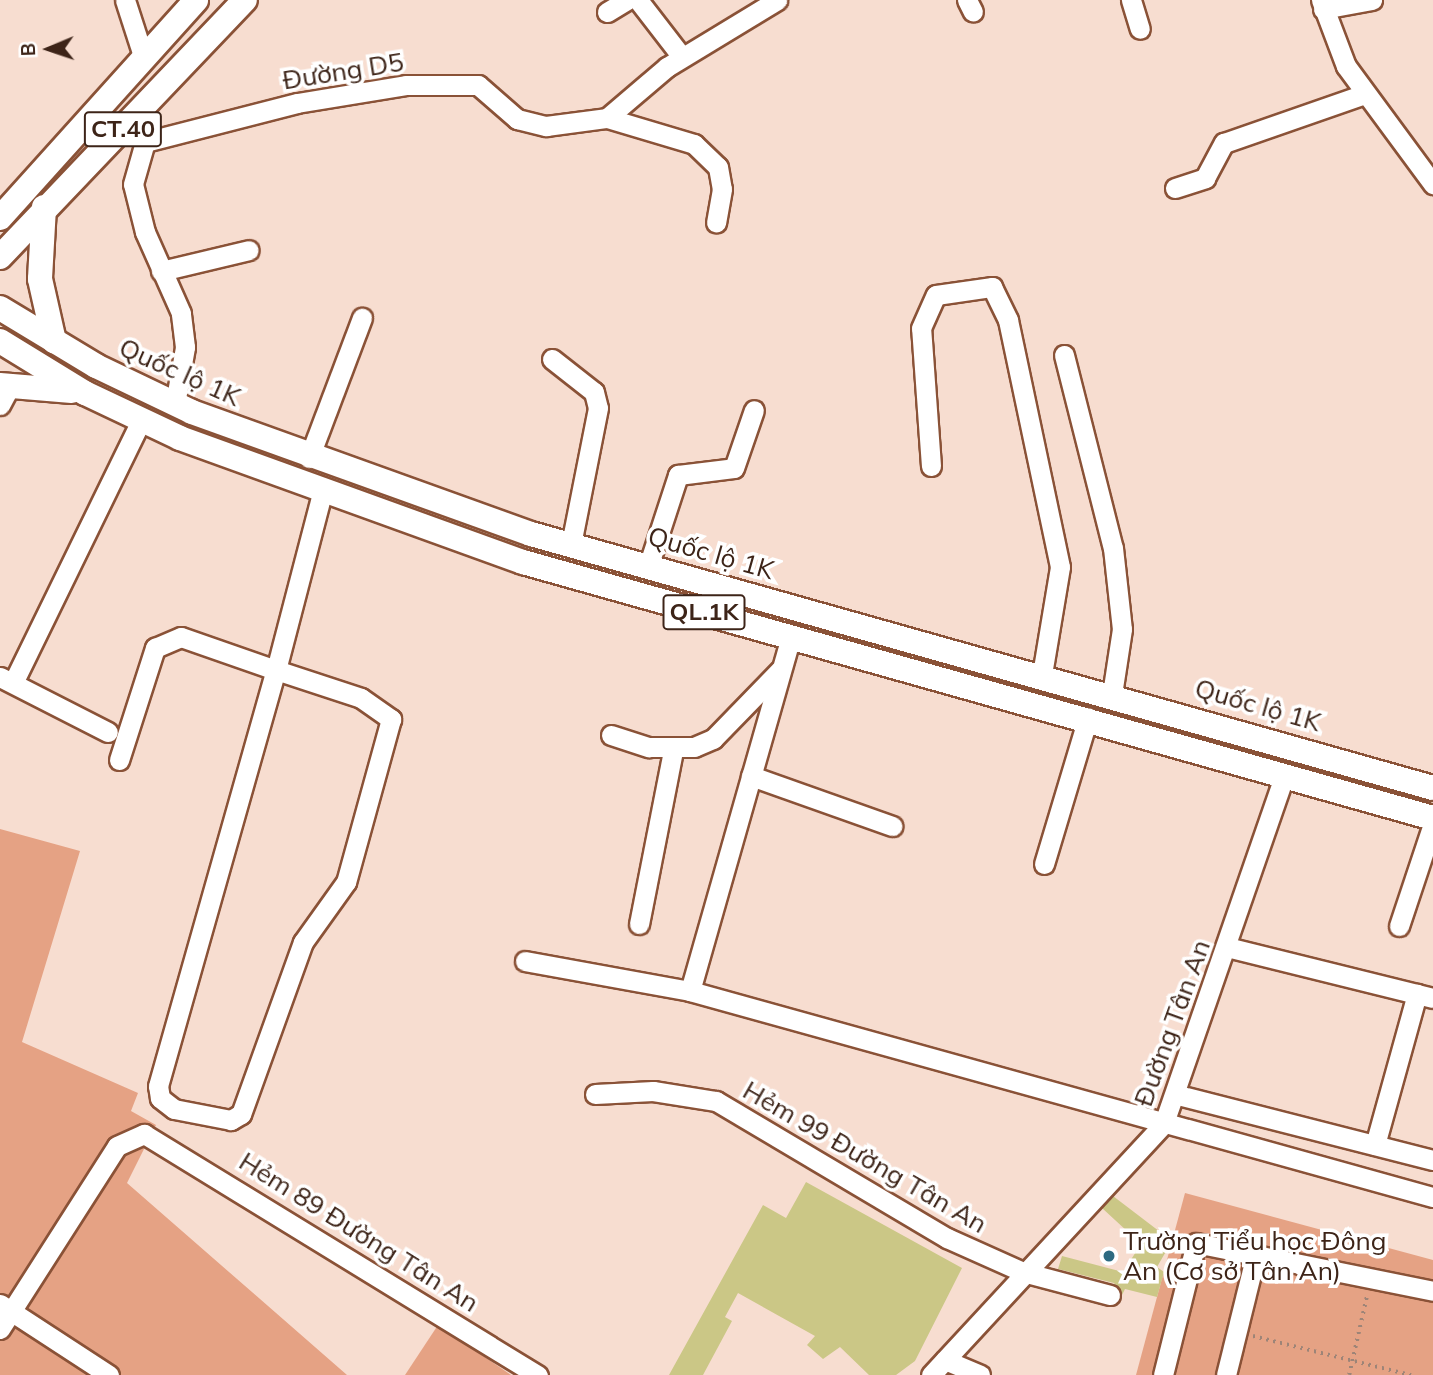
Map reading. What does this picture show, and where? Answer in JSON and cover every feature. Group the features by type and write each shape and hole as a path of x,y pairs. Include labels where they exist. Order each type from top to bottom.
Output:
{"main road":[{"name":"CT.40","path":"0,218 196,0"},
{"name":"CT.40","path":"0,257 44,207 245,0"},
{"path":"0,202 25,191"},
{"path":"44,207 40,279 54,341"},
{"name":"Quốc lộ 1K","path":"0,308 54,341 175,404 309,458 648,567 1112,694 1433,788"},
{"name":"QL.1K","path":"0,341 85,394 141,420 323,493 523,562 1088,717 1433,818"},
{"path":"4,391 85,394"},
{"path":"1285,774 1295,747"}],"street":[{"path":"125,0 144,59"},
{"path":"607,12 626,0"},
{"path":"638,0 682,57"},
{"path":"607,118 682,57 777,0"},
{"path":"1131,0 1140,29"},
{"path":"1372,0 1322,5 1365,94 1433,184"},
{"name":"Đường D5","path":"145,142 297,103 406,85 478,85 517,119 546,126 607,118"},
{"path":"1175,188 1205,178 1224,143 1365,94"},
{"path":"146,104 145,142 133,184 161,271 181,313 184,348 175,404"},
{"path":"607,118 694,144 719,167 722,189 716,222"},
{"path":"161,271 249,250"},
{"path":"932,466 921,328 936,295 992,287 1008,320 1060,567 1042,675"},
{"path":"309,458 362,318"},
{"path":"1064,355 1113,548 1122,629 1112,694"},
{"path":"552,359 594,392 598,408 571,544"},
{"path":"648,567 678,475 734,468 754,410"},
{"path":"108,732 6,680 141,420"},
{"path":"119,760 155,648 181,637 276,670 379,706 391,719 346,882 290,970 241,1114 208,1121 174,1109 160,1098 158,1086 276,670 323,493"},
{"path":"690,991 791,636"},
{"path":"611,735 673,750 713,739 783,666"},
{"path":"1044,864 1088,717"},
{"path":"639,924 673,750"},
{"name":"Đường Tân An","path":"931,1375 1023,1272 1164,1123 1178,1095 1285,774"},
{"path":"751,776 892,826"},
{"path":"1399,926 1433,824"},
{"path":"1227,947 1425,996 1375,1145"},
{"path":"525,961 690,991 1433,1197"},
{"name":"Hẻm 99 Đường Tân An","path":"595,1094 653,1091 716,1101 915,1222 1023,1272 1110,1295"},
{"path":"1178,1095 1433,1160"},
{"name":"Hẻm 89 Đường Tân An","path":"6,1308 117,1146 135,1135 151,1135 538,1375"},
{"path":"1163,1375 1192,1247 1201,1242 1433,1291"},
{"path":"1226,1375 1256,1254"},
{"path":"0,1329 6,1308 109,1375"},
{"path":"945,1360 980,1375"}],"path":[{"path":"1349,1375 1371,1277"},
{"path":"1237,1332 1411,1375"}],"shaded area":[{"path":"0,829 80,851 22,1042 138,1093 131,1111 156,1125 127,1183 347,1375 0,1375"},
{"path":"1185,1193 1433,1260 1433,1375 1136,1375"},
{"path":"438,1325 511,1375 405,1375"}],"building":[{"path":"806,1182 962,1268 915,1361 896,1375 869,1375 840,1347 823,1359 807,1345 815,1336 738,1293 725,1317 732,1321 703,1375 669,1375 763,1205 786,1218"},
{"path":"1113,1196 1172,1241 1157,1267 1164,1272 1157,1297 1125,1289 1122,1295 1114,1283 1058,1269 1062,1256 1123,1272 1141,1244 1102,1208"}],"place":[{"name":"Trường Tiểu học Đông An (Cơ sở Tân An)","path":"1109,1256"}]}
